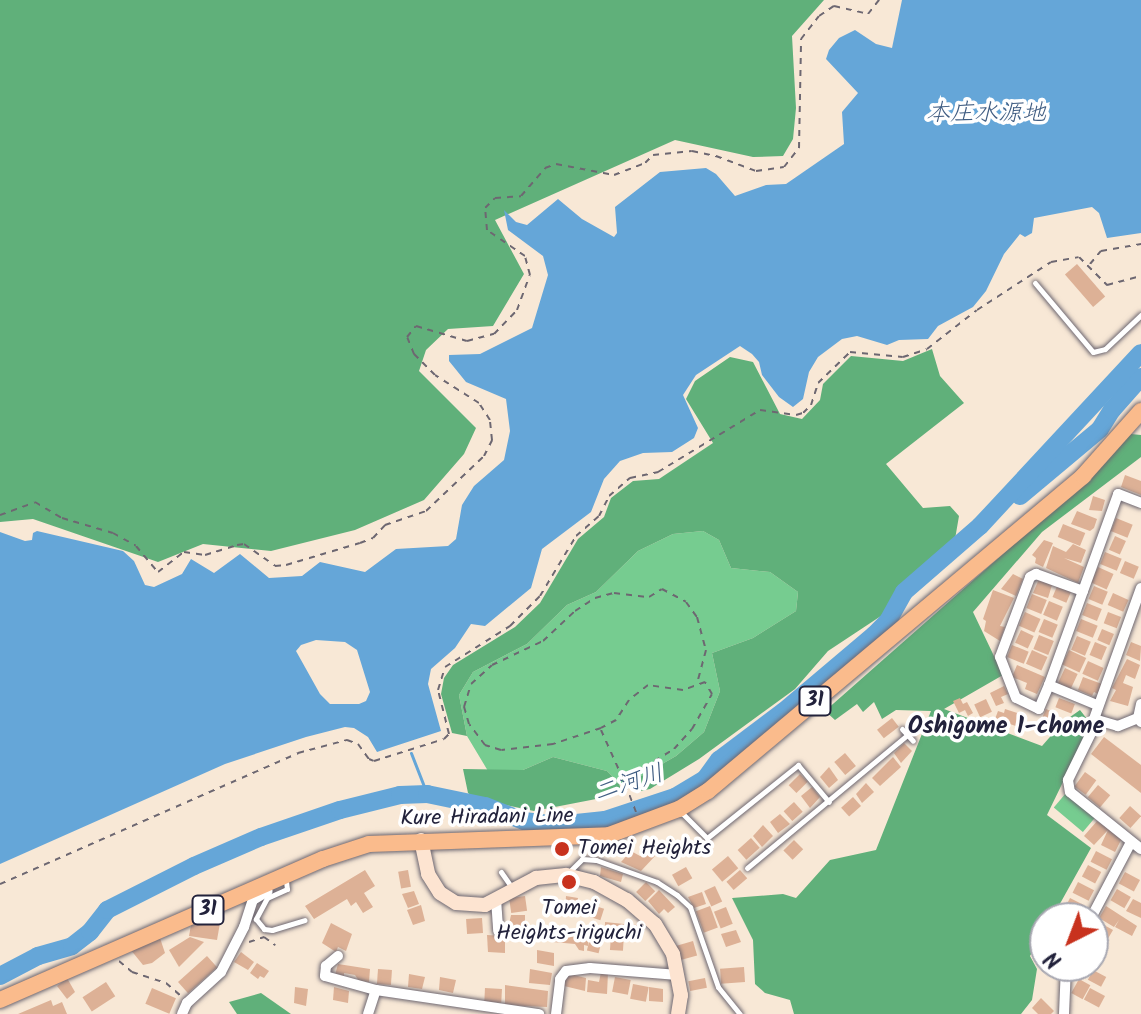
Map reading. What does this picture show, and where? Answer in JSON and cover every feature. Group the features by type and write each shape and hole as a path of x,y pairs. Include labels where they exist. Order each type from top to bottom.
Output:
{"main road":[{"name":"Kure Hiradani Line","path":"0,1000 369,844 609,835 679,809 719,782 1083,476 1139,418"}],"street":[{"path":"1083,591 1036,574 1030,577 1000,657 1016,698 1039,709 1049,685 1083,591 1118,494 1141,503"},
{"path":"1141,588 1094,719 1118,726 1139,720 1141,704"},
{"path":"1049,685 1097,705"},
{"path":"1100,723 1092,731 1068,780 1070,792 1136,845 1101,902"},
{"path":"421,840 428,874 440,893 471,906 485,905 536,878 566,875 594,882 627,900 655,924 673,954 681,995 678,1014"},
{"path":"184,1009 221,972 253,900 285,878"},
{"path":"496,899 498,931"},
{"path":"338,956 326,966 325,976 376,990 493,1011 539,1014"},
{"path":"556,1014 560,979 566,971 590,968 678,975"},
{"path":"1064,1014 1065,982"},
{"path":"368,1014 376,990"}],"lane":[{"path":"1035,283 1093,352 1105,349 1141,315"},
{"path":"902,729 913,741"},
{"path":"747,868 907,735"},
{"path":"679,809 707,838 798,765 829,802"},
{"path":"566,875 582,859 596,860 657,882 677,895 690,907 718,987 740,1014"},
{"path":"501,872 513,889"},
{"path":"285,878 287,889 267,898 256,919 264,929 272,930 287,928 304,920"}],"path":[{"path":"0,515 35,502 62,518 92,526 136,546 158,572 184,552 205,555 244,544 264,562 275,566 286,565 373,538 385,525 426,511 484,456 492,440 490,420 479,403 435,375 414,354 407,337 416,326 467,341 494,334 517,310 530,275 525,256 487,230 485,208 495,198 521,196 545,168 556,164 614,175 645,163 653,155 692,151 756,171 784,167 799,148 801,39 819,16 834,6 868,14 879,0"},
{"path":"1089,264 1101,251 1141,244"},
{"path":"0,884 298,753 347,740 358,744 374,761 444,739 449,734 438,690 445,667 510,626 540,596 576,536 599,516 609,496 630,478 658,472 760,410 803,413 811,405 818,383 850,352 903,357 927,349 977,310 1051,262 1079,257 1107,285 1141,276"},
{"path":"624,780 674,749 692,729 706,710 713,690 705,682 683,690 648,685 639,690 616,720 601,728 553,744 491,750 469,724 464,707 471,684 492,665 527,651 595,598 614,593 649,597 662,589 686,602 697,617 706,650 697,684"},
{"path":"601,728 639,819"},
{"path":"236,943 242,945 264,937 275,945"},
{"path":"114,951 121,966 166,983 184,1009"}],"green space":[{"path":"0,0 824,0 792,36 796,108 793,139 783,156 753,157 675,140 495,220 524,274 493,326 448,329 426,350 419,371 476,428 464,454 424,500 355,530 271,551 203,544 158,562 33,519 0,522"},
{"path":"932,349 940,376 964,403 886,464 923,508 950,506 959,516 954,545 897,589 887,612 828,651 795,689 699,759 650,789 636,792 629,783 676,756 704,732 720,691 712,653 753,638 796,611 798,592 770,572 731,568 719,540 703,531 673,534 638,551 596,592 567,605 527,644 473,672 459,695 467,736 452,733 441,694 444,678 453,665 515,627 540,603 578,539 604,517 611,498 633,481 659,479 713,443 686,399 695,381 730,357 753,362 780,414 802,419 820,400 823,384 851,356 903,361"},
{"path":"1131,434 1141,435 1141,457 1042,532 973,612 1003,675 944,709 1042,746 1063,722 1080,710 1091,724 1047,815 1091,848 1061,902 1029,902 1029,982 1035,982 1032,1000 1021,1014 794,1014 790,1000 765,993 755,984 753,940 732,898 783,894 796,898 830,860 876,850 931,711 896,710 882,719 874,702 863,712 857,704 835,720 825,711 1089,478"},
{"path":"703,531 719,540 731,568 770,572 798,592 796,611 753,638 712,653 720,691 704,732 676,756 629,783 619,783 607,771 553,757 523,770 488,771 467,736 459,695 473,672 527,644 567,605 596,592 638,551 673,534"},
{"path":"553,757 607,771 619,783 622,794 534,811 476,799 468,793 463,769 523,770"},
{"path":"1066,793 1095,817 1083,832 1054,808"},
{"path":"261,993 291,1014 237,1014 229,1002"}],"water":[{"name":"本庄水源地","path":"902,0 1141,0 1141,233 1107,238 1099,213 1092,207 1034,218 1032,233 1025,237 1020,234 1004,254 986,291 973,307 938,326 928,339 899,340 887,345 857,336 842,339 818,357 809,372 803,399 793,407 779,397 762,375 759,362 740,346 696,375 683,395 698,428 694,438 672,452 643,453 620,461 604,479 591,512 542,549 531,588 485,626 471,624 455,648 431,669 428,684 441,731 377,752 368,737 354,728 345,727 306,737 225,764 0,864 0,532 25,541 32,540 33,533 37,531 123,551 134,561 145,585 154,587 182,574 191,559 214,573 240,554 269,578 302,576 320,562 365,572 396,549 448,546 456,539 462,505 474,486 504,460 510,431 506,399 466,382 449,361 449,355 480,354 532,328 548,275 543,256 508,230 504,210 516,222 527,225 558,199 582,219 614,237 617,233 615,207 660,172 706,168 716,174 735,196 766,185 786,184 844,144 842,112 858,93 826,59 829,50 839,38 855,30 876,44 892,48","holes":["316,640 345,642 357,650 370,692 366,701 359,704 330,704 320,694 296,651 301,645"]}],"building":[{"path":"1077,264 1105,296 1093,307 1065,274"},
{"path":"1125,475 1141,481 1141,495 1121,487"},
{"path":"1093,496 1105,500 1102,511 1089,510"},
{"path":"1077,511 1097,519 1094,528 1090,531 1071,524"},
{"path":"1116,518 1133,525 1127,538 1111,531"},
{"path":"1063,524 1085,533 1080,546 1058,537"},
{"path":"1115,536 1126,541 1120,555 1109,550"},
{"path":"1044,540 1053,543 1043,567 1035,563 1036,558 1032,555"},
{"path":"1073,544 1086,550 1081,563 1064,558 1084,567 1078,583 1046,568 1053,546 1066,552"},
{"path":"1105,552 1122,559 1117,571 1100,564"},
{"path":"1125,561 1139,567 1134,579 1120,573"},
{"path":"1098,567 1114,574 1107,589 1091,583"},
{"path":"1013,574 1023,579 1016,596 1001,589"},
{"path":"1039,579 1052,585 1048,598 1033,593"},
{"path":"1058,584 1072,590 1066,603 1053,597"},
{"path":"1094,586 1108,592 1102,605 1089,599"},
{"path":"993,590 1014,598 1000,626 1005,627 1000,641 984,631 986,621 983,619"},
{"path":"1113,593 1129,600 1123,612 1108,605"},
{"path":"1032,594 1047,600 1041,614 1026,608"},
{"path":"1049,601 1063,607 1057,621 1043,615"},
{"path":"1087,603 1102,609 1097,621 1082,615"},
{"path":"1025,612 1041,619 1034,633 1019,626"},
{"path":"1108,612 1121,617 1117,628 1104,623"},
{"path":"1044,619 1058,625 1052,638 1039,632"},
{"path":"1081,619 1098,626 1093,638 1076,631"},
{"path":"1102,629 1114,634 1109,645 1097,640"},
{"path":"1021,630 1034,636 1028,649 1015,643"},
{"path":"1039,635 1054,641 1048,655 1033,649"},
{"path":"1077,636 1091,642 1085,656 1071,650"},
{"path":"1095,642 1107,647 1101,660 1090,655"},
{"path":"1131,642 1141,646 1140,661 1126,655"},
{"path":"1012,645 1029,652 1024,664 1007,657"},
{"path":"1032,650 1048,657 1041,671 1026,664"},
{"path":"1069,650 1086,658 1079,673 1062,665"},
{"path":"1127,659 1140,665 1135,679 1126,675 1123,683 1133,687 1128,706 1110,701 1116,690 1112,688"},
{"path":"1088,661 1104,668 1098,681 1082,674"},
{"path":"1017,665 1045,677 1037,694 1025,689 1027,683 1012,677"},
{"path":"1065,668 1078,674 1071,689 1058,683"},
{"path":"1083,677 1102,684 1098,694 1094,692 1092,696 1078,690"},
{"path":"1004,686 1008,694 1001,697 1004,703 996,706 990,693"},
{"path":"960,698 963,704 967,702 973,713 968,716 965,710 959,713 953,701"},
{"path":"1059,698 1075,704 1071,713 1055,707"},
{"path":"986,699 992,712 980,717 974,704"},
{"path":"1005,709 1026,716 1022,728 995,719 998,711 1004,713"},
{"path":"1046,709 1058,714 1053,725 1041,720"},
{"path":"892,718 899,727 884,738 877,730"},
{"path":"1104,737 1141,765 1141,793 1091,754"},
{"path":"904,743 912,751 901,763 894,753"},
{"path":"845,753 856,766 845,775 834,762"},
{"path":"893,757 901,767 880,786 872,778"},
{"path":"829,767 838,780 829,788 820,777"},
{"path":"1085,772 1096,780 1086,795 1074,787"},
{"path":"800,774 808,782 796,793 789,785"},
{"path":"866,783 874,792 862,803 856,794"},
{"path":"1098,785 1110,795 1100,808 1088,797"},
{"path":"812,787 820,797 810,808 801,796"},
{"path":"853,797 861,806 849,817 841,808"},
{"path":"794,802 803,812 792,821 784,811"},
{"path":"1130,806 1141,816 1130,828 1119,818"},
{"path":"780,814 790,824 778,833 770,822"},
{"path":"1097,821 1122,838 1115,852 1101,845 1108,830 1094,845 1084,836"},
{"path":"763,825 773,836 762,847 753,836"},
{"path":"751,838 760,848 746,860 738,850"},
{"path":"794,840 803,849 793,860 783,851"},
{"path":"649,847 656,855 641,871 621,862 631,851 640,856"},
{"path":"1096,851 1112,859 1107,870 1091,862"},
{"path":"728,856 738,868 722,882 712,869"},
{"path":"1088,865 1101,872 1095,884 1082,876"},
{"path":"601,867 623,874 621,882 600,876"},
{"path":"686,867 692,878 678,886 672,875"},
{"path":"365,870 375,886 364,893 373,907 363,913 356,902 351,906 347,899 314,919 305,906"},
{"path":"408,870 411,887 401,888 398,872"},
{"path":"740,870 747,878 734,890 726,882"},
{"path":"1125,872 1140,880 1134,891 1119,883"},
{"path":"646,882 655,891 645,901 636,892"},
{"path":"1078,882 1094,890 1089,901 1073,893"},
{"path":"715,886 722,901 711,906 704,891"},
{"path":"1117,889 1131,897 1124,908 1110,900"},
{"path":"659,890 675,907 668,913 664,909 659,914 648,901"},
{"path":"414,891 419,904 408,908 402,894"},
{"path":"702,892 706,904 694,908 688,897"},
{"path":"525,896 527,911 511,913 509,898"},
{"path":"566,896 578,898 576,913 565,912"},
{"path":"1133,899 1141,903 1141,918 1126,911"},
{"path":"586,903 604,909 600,920 582,914"},
{"path":"421,905 425,921 413,925 407,910"},
{"path":"710,906 718,928 704,933 696,911"},
{"path":"726,907 733,924 721,929 714,912"},
{"path":"1109,908 1137,926 1132,936 1115,927 1119,920 1114,927 1109,924"},
{"path":"511,915 525,915 525,932 508,929"},
{"path":"482,918 483,933 467,934 466,919"},
{"path":"605,922 624,924 623,934 605,930"},
{"path":"220,923 217,940 189,936 191,925"},
{"path":"331,923 352,934 346,951 338,947 336,952 322,943"},
{"path":"627,923 642,926 642,935 625,933"},
{"path":"553,927 589,934 588,946 584,945 584,951 575,944 553,942"},
{"path":"592,930 604,933 599,953 587,950"},
{"path":"736,930 741,942 726,947 721,934"},
{"path":"487,935 505,936 505,953 488,952"},
{"path":"611,935 624,936 623,951 610,950"},
{"path":"190,937 204,942 179,967 169,950"},
{"path":"160,938 165,953 152,963 143,965 130,949"},
{"path":"693,941 697,955 681,960 677,946"},
{"path":"537,950 554,953 554,966 537,963"},
{"path":"241,952 254,962 248,970 234,962"},
{"path":"207,956 217,967 188,993 178,982"},
{"path":"257,963 269,971 264,978 260,976 258,979 250,973"},
{"path":"338,964 370,969 369,982 359,981 355,975 344,973 344,978 335,975"},
{"path":"744,967 745,982 721,984 720,969"},
{"path":"378,969 392,970 391,985 377,984"},
{"path":"530,969 552,973 550,985 529,983"},
{"path":"601,972 608,973 607,994 587,992 588,980 599,982"},
{"path":"565,973 586,978 585,991 564,986"},
{"path":"409,974 425,977 422,989 408,987"},
{"path":"440,977 456,980 453,993 439,990"},
{"path":"615,977 631,980 628,995 612,992"},
{"path":"67,978 75,992 67,999 57,986"},
{"path":"705,978 707,988 690,991 688,981"},
{"path":"106,982 115,996 92,1012 83,997"},
{"path":"1077,982 1090,985 1083,999 1071,993"},
{"path":"633,984 649,987 646,1002 630,999"},
{"path":"505,985 548,991 547,1007 505,1005"},
{"path":"295,987 308,989 306,1006 294,1003"},
{"path":"334,987 349,991 348,1003 333,1000"},
{"path":"649,987 663,989 663,1002 649,1001"},
{"path":"152,988 176,998 169,1014 145,1004"},
{"path":"485,988 502,989 501,1003 484,1002"},
{"path":"1090,988 1105,996 1099,1007 1084,999"},
{"path":"1041,998 1054,1011 1051,1014 1038,1014 1032,1008"},
{"path":"51,1000 53,1006 62,1002 67,1014 18,1014"}],"waterway":[{"name":"二河川","path":"0,976 38,956 72,946 90,932 107,910 194,866 261,837 340,810 400,795 427,794 485,806 524,821 557,825 605,820 675,797 705,779 719,760 784,711 874,635 888,621 904,592 980,526 1141,353"},
{"path":"1020,496 1100,429 1141,377"},
{"path":"411,753 427,794"}],"place":[{"name":"Tomei Heights","path":"562,849"},
{"name":"Tomei Heights-iriguchi","path":"569,882"}],"district":[{"name":"Oshigome 1-chome","path":"1006,727"}]}
